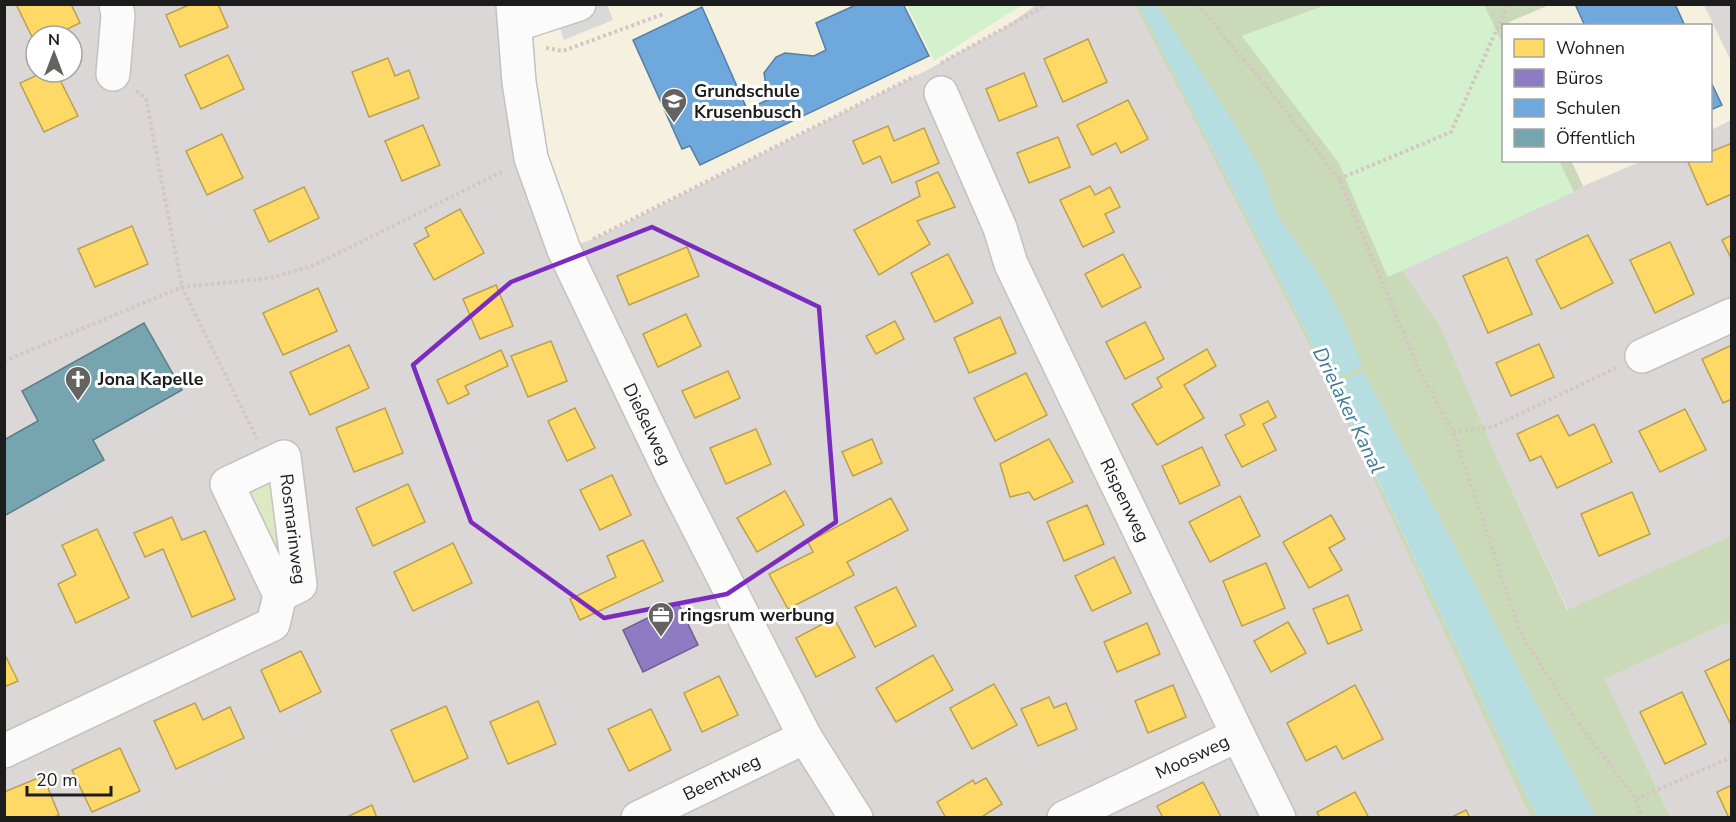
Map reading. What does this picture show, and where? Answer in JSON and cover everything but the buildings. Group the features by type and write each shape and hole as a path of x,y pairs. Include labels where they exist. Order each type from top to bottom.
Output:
{"street":[{"path":"113,74 118,16 116,4"},
{"path":"515,24 579,4"},
{"name":"Dießelweg","path":"515,24 519,82 531,158 564,250 672,474 805,737 856,818"},
{"name":"Rispenweg","path":"931,78 1000,228 1011,264 1238,735"},
{"path":"1642,356 1731,315"},
{"name":"Rosmarinweg","path":"4,751 273,624 280,595 227,484 284,458 300,585 280,595"},
{"name":"Moosweg","path":"1064,818 1238,735 1279,818"},
{"name":"Beentweg","path":"638,818 805,737"}],"path":[{"path":"564,250 603,236 931,78 1048,4"},
{"path":"1197,4 1268,87 1339,179 1419,370 1453,432 1521,634 1576,720 1636,799 1642,818"},
{"path":"1339,179 1451,132 1508,4"},
{"path":"515,24 563,51 663,14"},
{"path":"113,74 146,99 182,287 269,464"},
{"path":"4,362 182,287 270,278 312,266 531,158"},
{"path":"1453,432 1492,427 1642,356"},
{"path":"1636,799 1731,757"}],"highlighted area":[{"path":"652,227 819,307 836,522 727,594 604,618 471,522 413,365 511,282"}],"shaded area":[{"path":"5,4 514,5 1001,30 1036,5 1135,5 1329,384 1530,817 5,818"},
{"name":"Grundschule Krusenbusch","path":"514,5 1036,5 1001,30 931,68 603,235 564,250"},
{"path":"552,5 607,5 613,20 564,40"},
{"path":"1326,5 1484,5 1502,43 1502,162 1560,162 1574,191 1583,186 1572,162 1712,162 1712,24 1514,24 1549,5 1731,5 1731,536 1568,610 1496,456 1442,330 1388,277"},
{"path":"1549,5 1704,5 1731,61 1731,120 1712,130 1712,24 1510,24 1509,22"},
{"path":"1572,162 1640,162 1583,186"},
{"path":"1731,621 1731,817 1670,817 1605,679"}],"green space":[{"path":"907,5 1022,5 934,61"},
{"path":"1135,5 1139,5 1331,381 1317,271 1278,216 1263,174 1157,5 1326,5 1242,36 1339,163 1388,277 1402,271 1442,330 1496,456 1567,610 1731,536 1731,621 1605,679 1670,817 1596,817 1363,371 1333,386 1537,817 1530,817 1329,384"},
{"path":"1326,5 1484,5 1502,43 1502,162 1559,162 1574,192 1388,277 1339,163 1242,36"},
{"path":"1484,5 1549,5 1509,22 1510,24 1502,24 1502,43"},
{"path":"1559,162 1571,162 1583,186 1574,192"},
{"path":"284,457 300,585 227,484"}],"water":[{"path":"1139,5 1157,5 1235,124 1263,174 1278,216 1317,271 1345,323 1362,366 1331,381"},
{"name":"Drielaker Kanal","path":"1363,371 1596,817 1537,817 1333,385"}],"place":[{"name":"Grundschule Krusenbusch","path":"674,124"},
{"name":"Jona Kapelle","path":"78,402"},
{"name":"ringsrum werbung","path":"661,638"}]}
